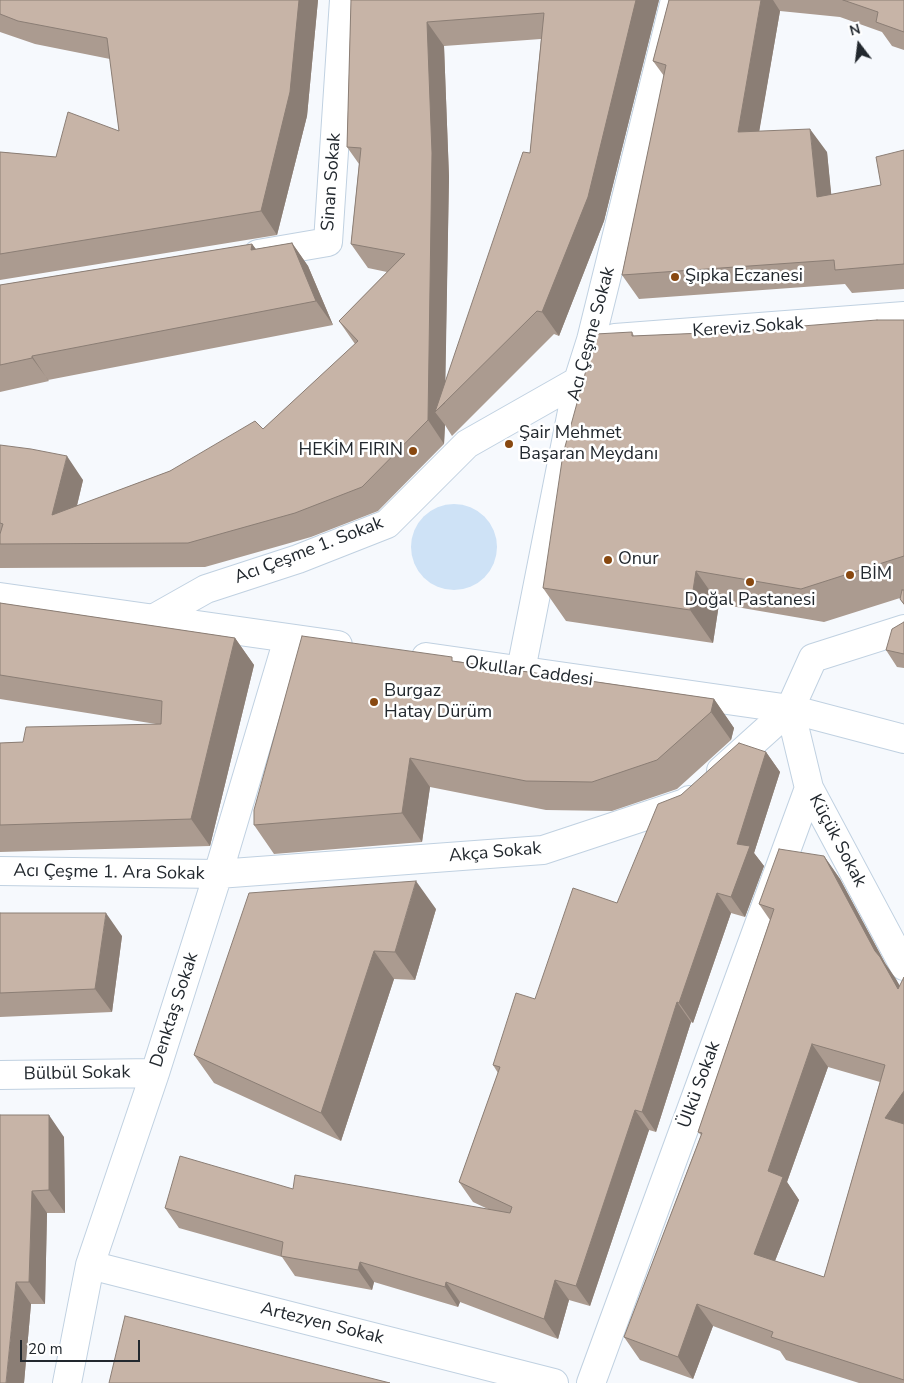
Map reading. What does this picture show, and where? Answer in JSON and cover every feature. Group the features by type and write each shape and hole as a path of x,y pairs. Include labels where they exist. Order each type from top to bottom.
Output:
{"street":[{"name":"Sinan Sokak","path":"231,259 328,242 344,0"},
{"name":"Acı Çeşme Sokak","path":"522,670 578,381 591,340 675,0"},
{"name":"Kereviz Sokak","path":"591,340 904,316"},
{"name":"Acı Çeşme 1. Sokak","path":"151,620 206,589 298,559 387,524 467,444 578,381"},
{"path":"0,597 365,649"},
{"path":"790,709 813,658 904,629"},
{"name":"Denktaş Sokak","path":"67,1383 90,1265 155,1073 218,874 288,639"},
{"name":"Okullar Caddesi","path":"404,654 790,709 904,739"},
{"name":"Küçük Sokak","path":"790,709 809,788 904,966"},
{"name":"Akça Sokak","path":"218,874 543,850 685,803 790,709"},
{"name":"Ülkü Sokak","path":"591,1383 809,788"},
{"name":"Acı Çeşme 1. Ara Sokak","path":"0,871 218,874"},
{"name":"Bülbül Sokak","path":"0,1075 155,1073"},
{"name":"Artezyen Sokak","path":"90,1265 554,1383"}],"shaded area":[{"path":"454,504 471,507 490,523 494,530 497,547 494,564 478,583 471,587 454,590 437,587 418,571 414,564 411,547 414,530 430,511 437,507"}],"building":[{"path":"0,0 299,0 290,92 261,211 0,254 0,152 56,157 68,112 119,131 107,38 18,21 0,14"},
{"path":"351,0 636,0 588,197 542,312 537,311 435,412 523,152 530,153 544,13 427,22 432,153 428,420 362,487 295,513 188,543 0,544 3,524 0,523 0,445 67,456 52,515 170,471 255,421 263,429 358,341 339,321 405,254 351,244 361,148 347,147"},
{"path":"669,0 761,0 738,132 810,129 817,197 881,185 876,157 904,150 904,264 835,270 834,260 622,275 666,65 653,61"},
{"path":"843,0 904,0 904,32 876,22 878,12"},
{"path":"292,243 316,301 32,356 32,358 0,365 0,285 252,244 251,250"},
{"path":"877,320 904,320 904,556 801,589 696,571 690,610 543,588 563,454 596,334 632,332 632,336 728,332"},
{"path":"902,590 904,590 904,604 900,599"},
{"path":"0,603 235,638 191,819 0,825 0,743 23,742 26,727 161,724 162,701 0,675"},
{"path":"904,622 904,654 886,650 892,629"},
{"path":"302,636 452,657 452,661 714,699 711,712 657,760 592,782 526,781 410,758 402,813 254,825 254,810"},
{"path":"739,743 766,752 737,844 750,846 731,897 717,893 679,1003 677,1002 642,1112 635,1110 576,1286 555,1280 544,1319 446,1282 445,1287 360,1262 358,1270 281,1256 283,1242 165,1208 180,1156 293,1189 295,1175 510,1213 512,1207 459,1182 500,1067 493,1065 516,993 535,999 573,888 617,903 658,804 681,795"},
{"path":"779,849 824,856 875,951 898,989 904,977 904,1091 885,1118 904,1124 904,1380 771,1337 773,1332 697,1304 678,1357 624,1337 702,1133 698,1132 774,909 759,904","holes":["812,1044 885,1065 824,1277 754,1254 783,1177 768,1171"]},
{"path":"416,881 395,952 374,951 321,1113 194,1055 249,893"},
{"path":"0,913 106,913 95,989 0,993"},
{"path":"0,1115 49,1115 49,1190 32,1191 29,1282 16,1282 6,1383 0,1383"},
{"path":"125,1316 390,1383 109,1383"}],"place":[{"name":"Şıpka Eczanesi","path":"675,277"},
{"name":"Şair Mehmet Başaran Meydanı","path":"509,444"},
{"name":"HEKİM FIRIN","path":"413,451"},
{"name":"Onur","path":"608,560"},
{"name":"BİM","path":"850,575"},
{"name":"Doğal Pastanesi","path":"750,582"},
{"name":"Burgaz Hatay Dürüm","path":"374,702"}]}
